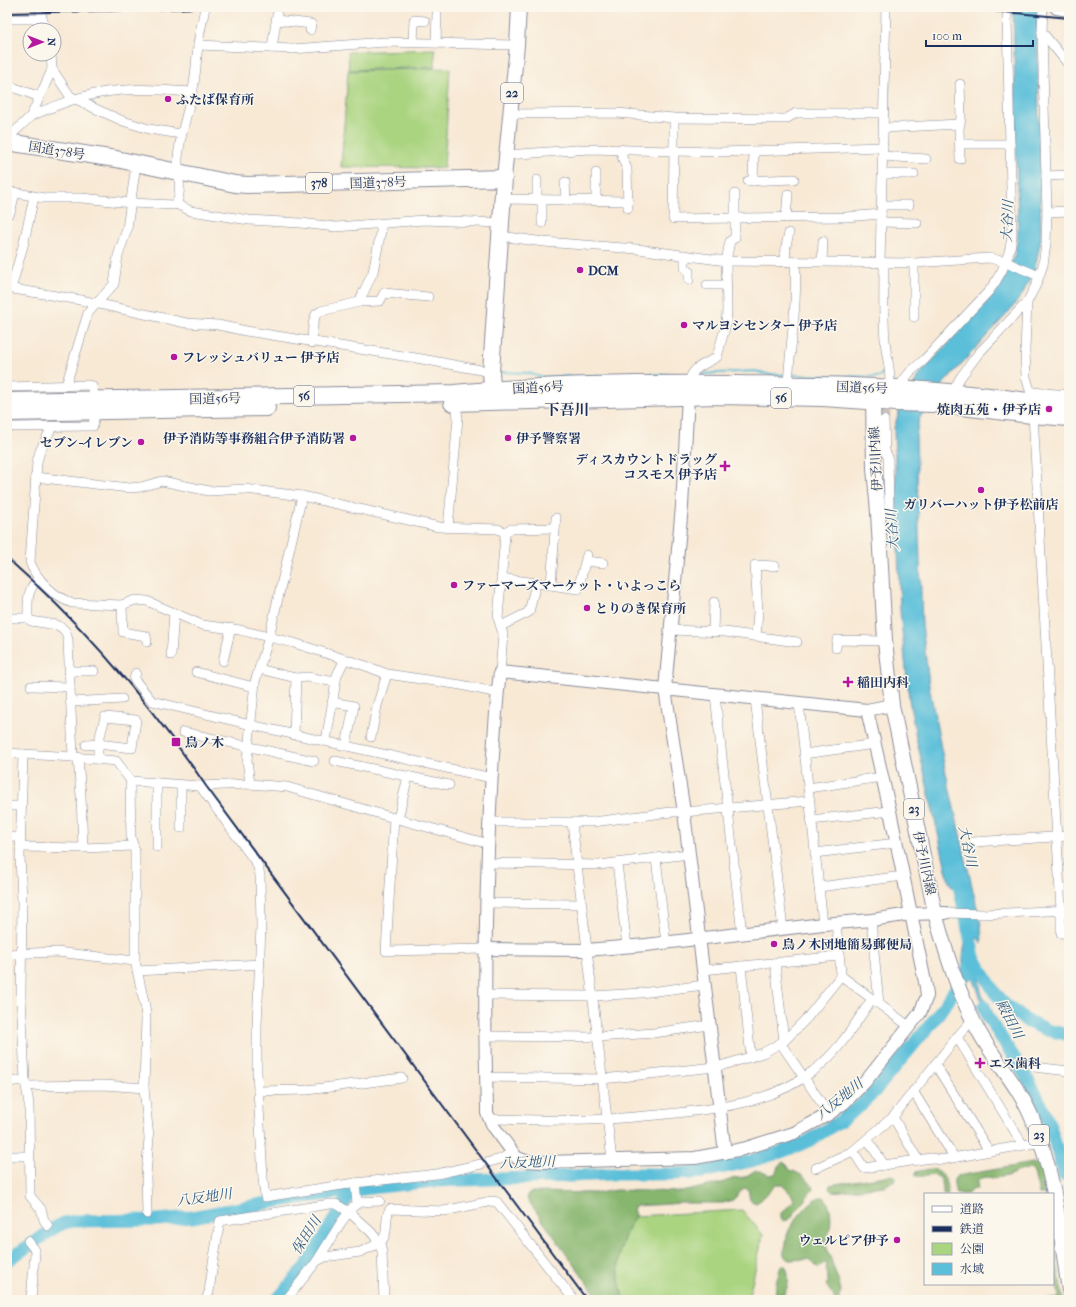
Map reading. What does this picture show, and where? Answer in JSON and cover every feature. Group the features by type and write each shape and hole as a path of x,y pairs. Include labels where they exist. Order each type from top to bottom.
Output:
{"highway":[{"name":"国道378号","path":"7,142 116,159 235,184 247,185 504,178"},
{"path":"493,396 491,372 504,178"},
{"name":"国道56号","path":"7,413 94,405 454,398 493,396 570,385 689,390 788,385 889,393 934,404 1032,403 1069,418"},
{"name":"国道56号","path":"689,390 718,396 823,398 889,393 950,392 1032,403 1069,406"},
{"name":"国道56号","path":"7,400 94,405"}],"main road":[{"name":"22","path":"504,178 517,45 519,7"},
{"path":"1057,7 1069,9"},
{"name":"伊予川内線","path":"889,393 874,468 885,641 892,705 950,962 973,1019 990,1050 1024,1101 1041,1142 1054,1191 1069,1290"}],"street":[{"path":"39,7 43,22"},
{"path":"176,204 179,191 178,148 196,72 198,45 205,7"},
{"path":"886,7 881,214 884,324 889,393"},
{"path":"1043,7 1042,32 1047,212 1045,255 1027,302 1025,350 1026,376 1032,403 1056,837 1065,910 1061,933 1069,934"},
{"path":"436,14 436,42"},
{"path":"889,393 924,360 989,291 1008,263 1012,233 1007,16"},
{"path":"272,48 277,18 310,24 310,30"},
{"path":"7,20 42,19"},
{"path":"413,42 414,20 425,21"},
{"path":"1042,32 1069,65"},
{"path":"198,45 293,49 384,42 517,45"},
{"path":"7,139 31,116 52,69 52,62"},
{"path":"52,69 70,96 76,99 123,121 149,129 182,134"},
{"path":"960,84 960,159"},
{"path":"7,85 40,97"},
{"path":"31,116 76,99 101,92 149,89 192,92"},
{"path":"510,114 617,113 674,118 786,119 796,113 884,113"},
{"path":"674,118 673,219 846,217 881,214 909,205"},
{"path":"884,128 959,124"},
{"path":"960,144 1010,144"},
{"path":"506,156 590,148 720,152 883,152 926,159"},
{"path":"503,200 566,200 628,204 627,169 622,157 621,149"},
{"path":"754,151 750,181 790,177"},
{"path":"66,385 88,313 114,284 118,256 127,229 136,164"},
{"path":"596,173 596,201"},
{"path":"883,174 914,174"},
{"path":"1046,176 1069,175"},
{"path":"537,180 542,223"},
{"path":"565,182 566,200"},
{"path":"10,213 11,192 34,197 92,199 131,204 176,204 191,211 249,220 300,223 336,228 424,220 501,229 544,242 637,249 726,261 914,263 989,258 1008,263 1038,275"},
{"path":"725,1153 684,812 665,689 682,506 690,376 694,371 717,358 726,324 726,261 730,241 735,238 735,194"},
{"path":"786,218 788,194"},
{"path":"34,197 23,246 9,289 81,300 186,323 218,325 491,372"},
{"path":"1047,212 1069,211"},
{"path":"881,214 911,225"},
{"path":"359,302 373,272 381,224"},
{"path":"788,385 796,283 786,246 789,233"},
{"path":"822,262 823,241"},
{"path":"685,255 685,268 689,271 689,280"},
{"path":"914,263 914,317"},
{"path":"707,285 727,285"},
{"path":"312,342 313,324 316,314 321,311 359,302 380,301 384,293 428,297"},
{"path":"950,392 978,354 1027,302"},
{"path":"7,387 88,385 92,386 94,405 92,426 7,427"},
{"path":"1032,403 1069,395"},
{"path":"448,528 458,418 454,398"},
{"path":"878,512 889,511 888,458 885,451 884,420"},
{"path":"52,427 40,451 37,462 30,562 39,578 55,594 66,601 72,603 122,605 135,600 147,601 202,625 231,628 269,637 345,659 387,674 498,693"},
{"path":"35,477 130,488 141,487 162,481 209,491 246,490 302,496 432,526 448,528 498,529 504,532 512,529 555,528"},
{"path":"250,784 246,760 254,687 269,637 302,496"},
{"path":"551,585 556,518"},
{"path":"504,532 505,536 498,618 503,634 492,778 486,903 486,1077 489,1119 517,1158 526,1161 683,1159 743,1149 794,1133 829,1114 844,1103 860,1088 910,1027 920,1013 927,996 890,811 867,710"},
{"path":"501,578 578,589 586,558 603,563"},
{"path":"756,636 758,612 756,565 775,566"},
{"path":"28,618 28,596 30,589 39,578"},
{"path":"501,626 529,612 536,583"},
{"path":"713,632 714,602"},
{"path":"122,605 123,632 146,636 147,642"},
{"path":"171,655 174,613"},
{"path":"7,618 28,618 31,621 57,625 66,632 68,640 71,702 76,757 81,796 83,848"},
{"path":"223,661 231,628"},
{"path":"670,630 756,636 797,642"},
{"path":"836,648 837,640 885,641"},
{"path":"326,741 335,682 345,659"},
{"path":"259,669 296,678 308,677 335,682"},
{"path":"70,671 94,671"},
{"path":"196,672 254,687"},
{"path":"500,672 867,710 892,705"},
{"path":"136,673 134,679 152,701 251,725 492,778"},
{"path":"370,737 377,706 387,674"},
{"path":"294,734 296,678"},
{"path":"31,686 70,687"},
{"path":"715,695 742,934"},
{"path":"755,698 783,929"},
{"path":"71,702 122,699"},
{"path":"332,702 354,706 346,746"},
{"path":"486,1077 602,1080 715,1067 763,1053 783,1043 807,1018 835,984 840,975 839,956 819,887 799,703"},
{"path":"86,745 98,744 132,748 136,720 106,717 98,744 98,759"},
{"path":"183,732 314,761"},
{"path":"804,754 875,744"},
{"path":"7,753 116,761 132,781 200,786 250,784 287,787 489,844"},
{"path":"23,754 20,837 21,996 26,1083 29,1104 30,1196 42,1209 44,1220 48,1226"},
{"path":"335,761 449,785"},
{"path":"408,776 396,819 386,951 485,949 586,950 666,943 871,920 910,914 983,914 1065,910"},
{"path":"808,788 882,777"},
{"path":"132,781 130,786 131,838 135,851 135,961 145,1006 146,1019 144,1088 149,1138 146,1175 147,1214"},
{"path":"157,783 158,847"},
{"path":"181,785 181,828"},
{"path":"200,786 258,864 260,875 260,964 256,1026 258,1091 265,1197 356,1192 501,1159 512,1152"},
{"path":"490,822 593,822 671,812 809,801"},
{"path":"7,806 21,806"},
{"path":"811,820 890,811"},
{"path":"572,822 606,1120 612,1160"},
{"path":"973,842 1069,836"},
{"path":"7,837 20,837"},
{"path":"815,853 896,843"},
{"path":"20,847 83,848 133,846"},
{"path":"488,863 599,865 689,854"},
{"path":"656,858 666,943"},
{"path":"617,863 627,947"},
{"path":"819,887 903,876"},
{"path":"486,903 581,904"},
{"path":"489,1119 606,1120 719,1108 781,1090 805,1077 819,1067 876,1002 871,920"},
{"path":"7,954 65,952 135,961"},
{"path":"703,970 839,956"},
{"path":"775,963 783,1043 829,1114"},
{"path":"137,971 260,964"},
{"path":"741,966 751,1057"},
{"path":"840,975 910,1027"},
{"path":"486,995 593,996 641,993 704,985"},
{"path":"816,1168 853,1151 868,1140 892,1117 973,1019"},
{"path":"486,1036 597,1037 654,1033 709,1025"},
{"path":"957,1037 1023,1145"},
{"path":"935,1064 989,1151"},
{"path":"1034,1067 1069,1071"},
{"path":"258,1091 307,1090 402,1078"},
{"path":"7,1082 104,1085 144,1088"},
{"path":"913,1091 954,1157"},
{"path":"892,1117 918,1160"},
{"path":"868,1140 884,1165"},
{"path":"853,1151 864,1168 931,1158 941,1160 1041,1142"},
{"path":"7,1156 29,1156"},
{"path":"356,1192 380,1201"},
{"path":"286,1300 317,1261 353,1206 356,1192"},
{"path":"317,1261 325,1257 360,1252 380,1243 386,1235 388,1212 390,1209 444,1211 496,1202 574,1300"},
{"path":"206,1300 209,1292 220,1222 330,1204 336,1204 349,1212 371,1232 380,1243 382,1252 384,1300"},
{"path":"30,1244 35,1253 31,1300"}],"green space":[{"path":"435,49 435,67 349,70 348,52"},
{"path":"450,68 444,168 341,167 348,71"},
{"path":"783,1162 790,1170 807,1180 813,1189 790,1219 784,1221 781,1219 781,1213 794,1200 792,1195 782,1185 776,1185 756,1203 750,1200 748,1189 744,1188 733,1200 723,1203 683,1203 637,1206 633,1208 635,1216 629,1226 621,1246 619,1257 619,1278 624,1300 600,1300 527,1199 527,1195 532,1192 598,1193 616,1190 681,1192 721,1183 735,1178 745,1177 754,1171 760,1171 769,1175 775,1174 778,1166"},
{"path":"1033,1163 1039,1165 1041,1168 1046,1193 1039,1193 1034,1173 1031,1169 1022,1170 1007,1176 994,1178 985,1177 978,1180 977,1188 969,1193 956,1193 954,1180 957,1176"},
{"path":"930,1169 939,1172 944,1177 948,1193 943,1193 941,1180 938,1177 931,1175 915,1176 915,1172"},
{"path":"892,1175 896,1177 895,1181 884,1186 833,1192 829,1188 830,1185"},
{"path":"820,1197 824,1197 829,1204 831,1219 829,1233 825,1242 840,1286 841,1292 838,1297 841,1300 833,1300 834,1297 826,1285 828,1278 826,1269 827,1263 824,1263 818,1268 809,1259 790,1260 784,1256 787,1235 790,1228 811,1202"},
{"path":"742,1210 763,1235 748,1300 624,1300 619,1278 619,1257 621,1246 629,1226 635,1216"},
{"path":"1054,1244 1063,1300 1044,1300 1059,1298 1054,1268"},
{"path":"784,1265 788,1273 787,1286 783,1300 775,1300 776,1283 781,1266"}],"water":[{"path":"1013,7 1037,7 1041,239 1035,268 1022,295 1007,314 944,383 919,419 916,436 922,624 929,685 945,769 981,925 982,943 976,937 977,966 981,991 983,997 989,1004 985,1004 992,1021 989,1022 974,980 969,977 965,982 963,975 963,956 966,934 966,902 964,895 954,889 949,882 916,737 909,699 900,611 894,428 899,412 918,376 997,291 1009,270 1016,248 1018,231"}],"waterway":[{"path":"888,126 889,72"},
{"path":"888,130 888,153"},
{"path":"887,171 888,160"},
{"path":"701,374 755,371 767,374 786,375"},
{"path":"500,372 529,373 540,377 677,374"},
{"path":"792,375 880,377 882,373"},
{"name":"大谷川","path":"957,876 974,957 995,993 1007,1006 1028,1022 1047,1030 1069,1035"},
{"name":"八反地川","path":"7,1261 56,1227 64,1223 74,1221 157,1220 192,1217 283,1200 432,1181 703,1172 751,1161 781,1152 807,1142 860,1106 874,1092 934,1020 965,975 971,962"},
{"name":"殿田川","path":"984,1006 988,1017 1036,1094 1057,1148 1063,1175 1069,1175"},
{"name":"保田川","path":"277,1300 307,1265 349,1195 360,1190"}],"tunnel":[{"path":"884,420 887,398"}],"railway":[{"path":"7,13 226,7"},
{"path":"951,7 1069,18"},
{"path":"7,558 88,637 162,724 206,786 587,1300"}],"place":[{"name":"ふたば保育所","path":"168,99"},
{"name":"DCM","path":"580,270"},
{"name":"マルヨシセンター 伊予店","path":"684,325"},
{"name":"フレッシュバリュー 伊予店","path":"174,357"},
{"name":"焼肉五苑・伊予店","path":"1049,409"},
{"name":"伊予消防等事務組合伊予消防署","path":"353,438"},
{"name":"伊予警察署","path":"508,438"},
{"name":"セブン-イレブン","path":"141,442"},
{"name":"ディスカウントドラッグ コスモス 伊予店","path":"725,466"},
{"name":"ガリバーハット伊予松前店","path":"981,490"},
{"name":"ファーマーズマーケット・いよっこら","path":"454,585"},
{"name":"とりのき保育所","path":"587,608"},
{"name":"稲田内科","path":"848,682"},
{"name":"鳥ノ木","path":"176,742"},
{"name":"鳥ノ木団地簡易郵便局","path":"774,944"},
{"name":"エス歯科","path":"980,1063"},
{"name":"ウェルピア伊予","path":"897,1240"}],"district":[{"name":"下吾川","path":"567,410"}]}
